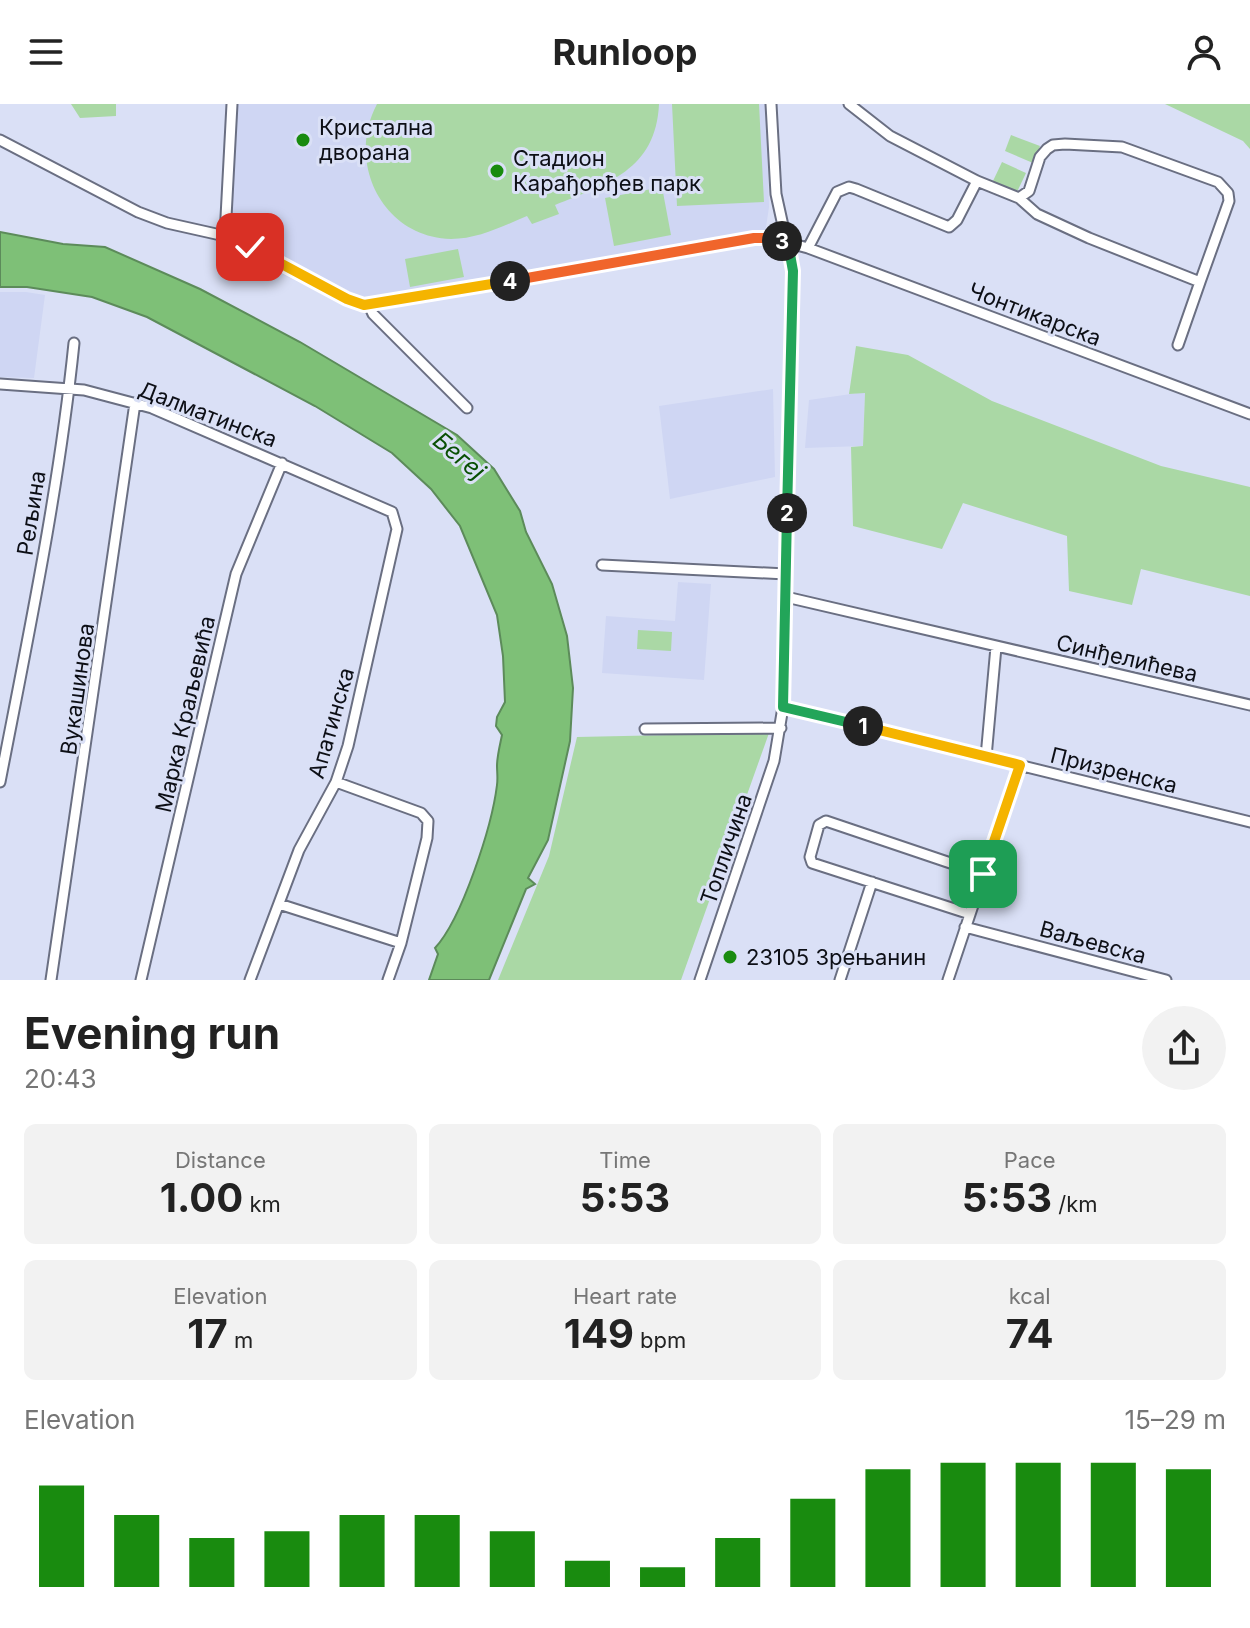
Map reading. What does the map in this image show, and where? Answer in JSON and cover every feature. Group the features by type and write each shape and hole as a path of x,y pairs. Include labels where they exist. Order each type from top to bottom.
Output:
{"street":[{"path":"225,236 232,104"},
{"name":"Топличина","path":"700,980 766,785 781,728 783,707 793,271 776,194 771,104"},
{"path":"849,104 890,136 977,181 1019,198 1037,214 1200,282"},
{"path":"0,140 138,212 167,223 225,236 347,299 369,305 373,314 467,408"},
{"path":"1019,198 1029,191 1040,157 1053,145 1065,144 1122,147 1218,182 1228,193 1228,208 1178,345"},
{"path":"808,248 837,192 843,188 856,189 949,227 957,220 977,181"},
{"name":"Чонтикарска","path":"369,305 754,238 770,238 808,248 1250,414"},
{"name":"Рељина","path":"0,782 34,602 74,343"},
{"name":"Далматинска","path":"0,384 105,395 135,403 182,420 392,512"},
{"name":"Вукашинова","path":"51,980 135,403"},
{"name":"Марка Краљевића","path":"141,980 236,574 282,463"},
{"name":"Апатинска","path":"250,980 299,850 336,782 353,729 397,529 392,512"},
{"path":"602,565 786,574"},
{"name":"Синђелићева","path":"786,597 1250,705"},
{"path":"986,757 996,647"},
{"name":"Призренска","path":"783,707 1250,822"},
{"path":"645,729 781,728"},
{"path":"948,980 1020,765"},
{"path":"336,782 424,815 428,821 401,943 389,979"},
{"path":"970,914 812,863 810,857 819,825 826,821 983,874"},
{"path":"840,980 872,882"},
{"path":"279,904 401,943"},
{"name":"Ваљевска","path":"965,927 1166,980"}],"shaded area":[{"path":"71,104 116,104 116,116 80,118"},
{"path":"234,104 766,104 769,207 765,234 342,304 220,243"},
{"name":"Стадион Карађорђев парк","path":"377,104 659,104 649,145 625,171 610,181 555,205 559,214 532,224 527,216 481,234 451,239 427,235 406,225 389,211 376,192 366,149 368,126"},
{"path":"672,104 759,104 764,202 677,206"},
{"path":"1165,104 1250,104 1250,149 1243,141"},
{"path":"1011,135 1040,146 1033,163 1005,151"},
{"path":"1002,162 1026,173 1017,192 993,181"},
{"path":"662,187 671,235 614,246 605,198"},
{"path":"458,249 464,277 410,287 405,259"},
{"path":"0,292 45,295 34,378 0,377"},
{"path":"856,346 908,355 992,401 1161,466 1250,487 1250,596 1141,569 1132,605 1069,591 1067,536 963,503 942,549 853,526 851,447 863,446 865,393 849,394"},
{"path":"773,389 775,477 670,499 659,406"},
{"path":"865,392 863,446 805,448 809,400"},
{"path":"678,582 711,584 704,680 602,673 606,616 675,621"},
{"path":"638,630 672,632 671,651 637,649"},
{"path":"769,733 681,980 498,980 549,856 577,737"}],"water":[{"name":"Бегеј","path":"0,232 63,244 105,247 200,289 300,342 457,435 494,469 520,511 526,532 552,584 567,636 573,688 570,741 548,840 528,878 535,884 526,889 489,980 429,980 438,954 435,948 465,894 489,824 502,735 496,726 497,717 505,702 497,615 460,526 431,489 392,453 315,406 147,317 92,297 27,287 0,287"}],"place":[{"name":"Кристална дворана","path":"303,140"},
{"name":"Стадион Карађорђев парк","path":"497,171"},
{"name":"23105 Зрењанин","path":"730,957"}],"route":[{"path":"250,247 347,299 369,305 754,238 788,243 793,271 783,707 1020,765 983,874"}]}
